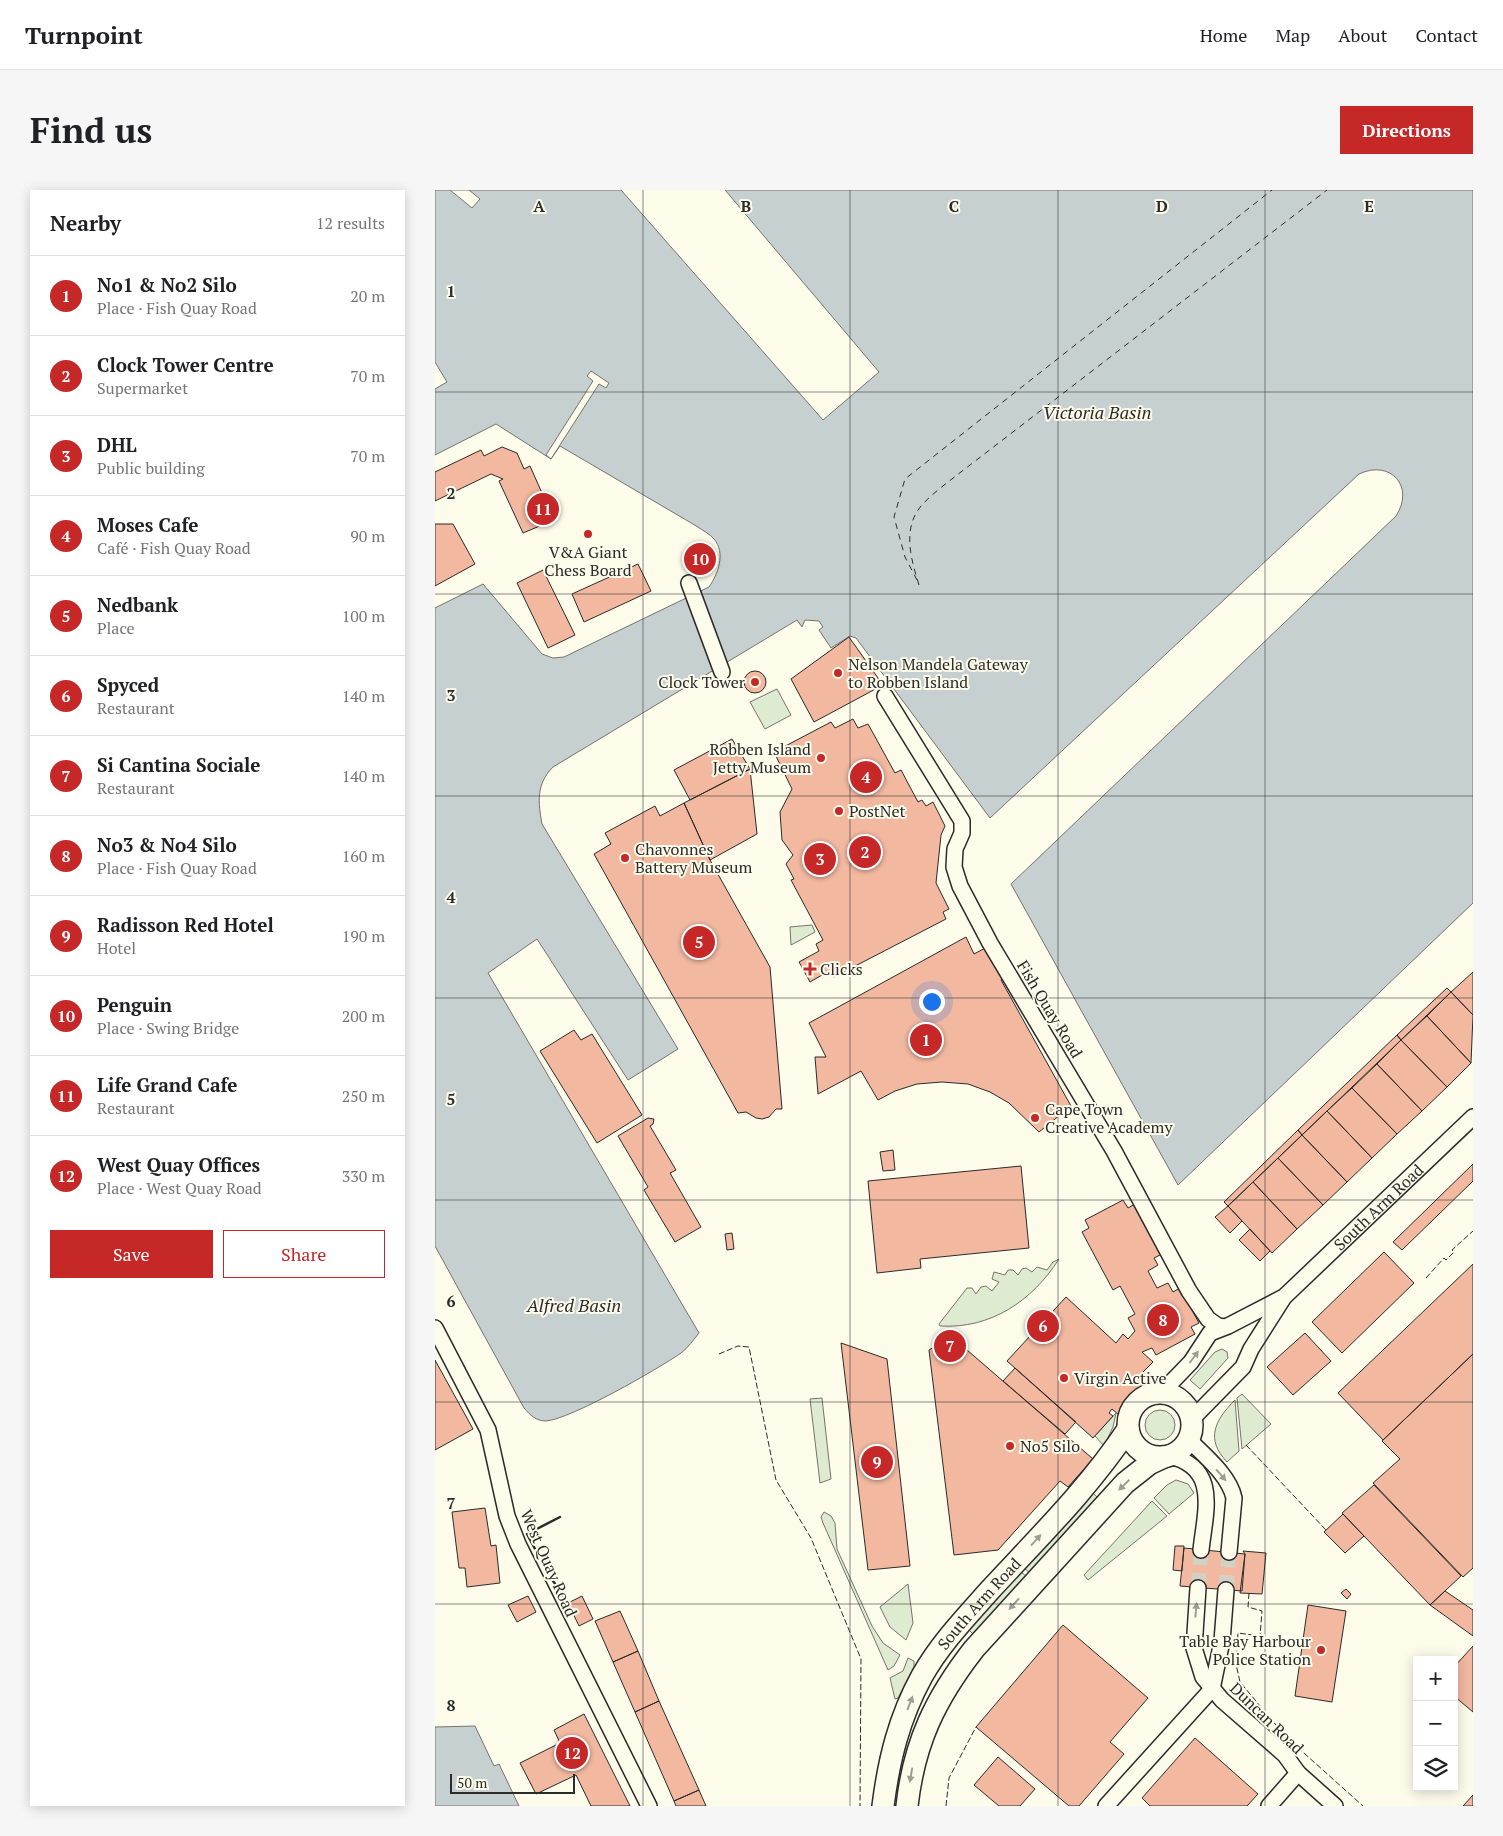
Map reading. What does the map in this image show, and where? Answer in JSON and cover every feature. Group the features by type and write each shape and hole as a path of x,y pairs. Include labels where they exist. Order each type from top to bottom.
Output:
{"street":[{"path":"689,583 721,672"},
{"name":"Fish Quay Road","path":"885,696 962,821 962,833 955,849 954,867 960,886 990,943 1114,1151 1189,1291 1208,1319 1218,1326 1237,1327 1245,1334 1251,1350"},
{"name":"South Arm Road","path":"1190,1429 1243,1367 1251,1350 1284,1297 1473,1117"},
{"name":"South Arm Road","path":"1161,1393 1191,1362 1210,1333 1226,1327 1284,1297"},
{"name":"West Quay Road","path":"435,1328 488,1430 507,1516 518,1544 649,1806"},
{"path":"1201,1550 1207,1499 1205,1483 1187,1462 1166,1456 1153,1456 1137,1448 1131,1439 1128,1429 1131,1411 1136,1403 1151,1394 1161,1393 1181,1401 1190,1429 1232,1491 1233,1514 1229,1552"},
{"name":"South Arm Road","path":"883,1806 892,1748 913,1693 935,1655 959,1625 1104,1465 1128,1429"},
{"path":"1166,1456 1182,1448 1190,1429"},
{"name":"South Arm Road","path":"907,1806 911,1771 920,1744 938,1703 955,1674 974,1649 1125,1484 1149,1464 1166,1456"},
{"name":"Duncan Road","path":"1198,1588 1194,1638 1195,1658 1203,1677 1212,1689 1285,1755 1298,1773 1335,1806"},
{"name":"Duncan Road","path":"1212,1689 1222,1641 1226,1590"},
{"path":"1106,1806 1212,1689"},
{"name":"Duncan Road","path":"1269,1806 1298,1773"}],"green space":[{"path":"777,689 791,715 765,729 750,702"},
{"path":"812,925 815,932 791,945 790,927"},
{"path":"1059,1259 1036,1288 1009,1309 976,1323 959,1326 940,1326 939,1324 967,1288 972,1288 976,1294 981,1287 986,1286 992,1291 999,1282 992,1279 994,1272 1005,1275 1008,1270 1013,1270 1018,1275 1022,1269 1026,1268 1032,1272 1037,1267 1047,1270 1053,1262"},
{"path":"1222,1349 1227,1352 1228,1358 1200,1389 1190,1380 1215,1352"},
{"path":"1242,1394 1271,1424 1242,1449 1237,1398"},
{"path":"822,1398 831,1479 820,1483 810,1399"},
{"path":"1235,1400 1239,1451 1227,1462 1220,1454 1216,1445 1215,1430 1222,1415"},
{"path":"1160,1410 1171,1414 1175,1425 1171,1436 1160,1440 1149,1436 1145,1425 1149,1414"},
{"path":"1116,1413 1113,1427 1104,1446 1095,1436"},
{"path":"1176,1480 1188,1484 1194,1493 1169,1514 1154,1498 1167,1485"},
{"path":"1093,1493 1099,1499 1030,1573 1024,1568"},
{"path":"1152,1501 1167,1516 1088,1580 1084,1575"},
{"path":"824,1512 831,1516 835,1523 837,1549 872,1626 883,1643 900,1655 894,1666 888,1670 823,1523 821,1517"},
{"path":"1020,1571 1027,1577 973,1634 967,1628"},
{"path":"908,1584 913,1623 906,1640 890,1627 880,1607"},
{"path":"908,1658 914,1661 914,1667 898,1698 895,1699 890,1678 903,1671"}],"water":[{"name":"Victoria Basin","path":"435,190 621,190 823,420 879,372 725,190 1473,190 1473,903 1178,1185 1011,884 1396,516 1403,495 1397,478 1381,470 1371,470 1359,474 990,818 856,638 850,636 831,648 819,630 823,627 819,621 805,620 802,627 797,620 553,767 547,773 541,787 539,801 542,824 678,1049 628,1080 537,939 488,973 699,1333 681,1353 594,1403 546,1421 534,1417 524,1408 435,1246 435,608 483,584 542,654 553,658 564,657 709,587 718,570 720,551 714,539 698,527 560,446 551,459 496,424 435,455 435,389 447,382 435,362"},
{"path":"475,1726 494,1766 499,1764 519,1806 435,1806 435,1727"}],"pier":[{"path":"450,190 469,190 480,199 472,208"},
{"path":"591,371 609,383 606,388 599,384 551,459 546,455 593,381 587,376"}],"building":[{"path":"502,447 517,453 524,469 530,466 554,520 523,533 499,481 503,479 491,474 435,501 435,472 481,450 484,456"},
{"path":"435,524 453,524 475,564 435,586"},
{"path":"638,564 651,591 584,622 572,594"},
{"path":"543,570 575,635 548,648 517,583"},
{"name":"Nelson Mandela Gateway to Robben Island","path":"849,637 883,685 814,722 791,679"},
{"name":"Clock Tower","path":"751,671 759,671 766,678 766,686 759,693 751,693 744,686 744,678"},
{"path":"853,719 858,728 868,724 895,773 901,770 918,802 922,800 926,806 933,802 945,826 941,835 936,883 949,909 943,912 946,919 834,977 829,971 810,982 799,962 819,951 816,944 823,940 791,880 794,879 786,864 793,855 782,840 780,812 792,789 774,752 831,722 835,728"},
{"path":"732,739 750,769 690,800 674,770"},
{"path":"750,769 757,834 710,860 684,803"},
{"path":"684,803 710,860 770,967 782,1109 776,1109 769,1117 762,1119 746,1112 738,1113 594,854 611,844 605,833 655,806 660,816"},
{"path":"966,937 974,954 989,946 1005,977 1001,980 1071,1106 1039,1132 1009,1103 990,1092 968,1084 942,1082 917,1084 895,1091 878,1100 861,1071 818,1094 815,1057 826,1057 809,1023"},
{"path":"1473,972 1473,1015 1451,992"},
{"path":"1447,988 1451,992 1401,1040 1397,1035"},
{"path":"1451,992 1473,1015 1471,1063 1427,1016"},
{"path":"1427,1016 1471,1063 1447,1087 1401,1040"},
{"path":"574,1030 581,1040 592,1034 642,1115 597,1143 540,1051"},
{"path":"1397,1035 1401,1040 1302,1135 1298,1130"},
{"path":"1401,1040 1447,1087 1422,1111 1377,1064"},
{"path":"1377,1064 1422,1111 1397,1134 1352,1088"},
{"path":"1352,1088 1397,1134 1372,1158 1327,1111"},
{"path":"1327,1111 1372,1158 1347,1182 1302,1135"},
{"path":"648,1118 654,1119 653,1124 650,1126 676,1170 670,1173 701,1227 675,1242 644,1190 648,1187 618,1136"},
{"path":"1298,1130 1302,1135 1228,1206 1224,1202"},
{"path":"1302,1135 1347,1182 1323,1205 1278,1158"},
{"path":"893,1150 895,1170 883,1171 880,1152"},
{"path":"1278,1158 1323,1205 1297,1229 1253,1182"},
{"path":"1473,1164 1473,1181 1402,1250 1393,1242"},
{"path":"1021,1166 1029,1248 920,1259 921,1268 877,1273 868,1181"},
{"path":"1253,1182 1297,1229 1272,1253 1228,1206"},
{"path":"1123,1200 1128,1208 1135,1204 1162,1254 1154,1258 1158,1265 1148,1271 1157,1288 1168,1283 1173,1292 1180,1288 1199,1323 1191,1327 1195,1334 1156,1355 1152,1348 1142,1352 1153,1362 1143,1372 1145,1374 1139,1381 1145,1386 1119,1415 1112,1409 1109,1413 1113,1416 1093,1438 1007,1361 1066,1297 1116,1343 1123,1334 1128,1339 1135,1331 1128,1318 1135,1314 1120,1286 1113,1290 1082,1232 1089,1228 1085,1220"},
{"path":"1228,1206 1242,1221 1230,1233 1215,1217"},
{"path":"1250,1229 1270,1251 1260,1261 1239,1240"},
{"path":"732,1233 734,1249 727,1250 725,1234"},
{"path":"1384,1252 1414,1283 1342,1353 1312,1322"},
{"path":"1473,1264 1473,1354 1383,1440 1338,1393"},
{"path":"1305,1333 1331,1361 1293,1395 1267,1367"},
{"name":"No5 Silo","path":"952,1337 1093,1459 1068,1487 1060,1481 998,1550 954,1555 929,1350"},
{"path":"841,1343 887,1359 910,1566 868,1570"},
{"path":"1473,1354 1473,1568 1463,1577 1373,1483 1400,1459 1382,1441"},
{"path":"435,1360 473,1429 435,1450"},
{"path":"1015,1368 1076,1422 1065,1434 1003,1381"},
{"path":"1374,1485 1461,1576 1430,1605 1342,1513"},
{"path":"485,1508 491,1546 496,1545 500,1583 467,1587 465,1568 459,1568 452,1512"},
{"path":"1343,1514 1364,1536 1345,1553 1324,1532"},
{"path":"1175,1546 1184,1546 1182,1571 1173,1570"},
{"path":"1184,1548 1245,1554 1242,1591 1180,1586"},
{"path":"1243,1551 1266,1553 1262,1594 1240,1593 1245,1554"},
{"path":"1346,1589 1351,1594 1347,1599 1341,1593"},
{"path":"1445,1591 1473,1610 1473,1636 1430,1605"},
{"path":"528,1596 536,1612 517,1622 508,1605"},
{"path":"582,1596 593,1619 579,1626 568,1603"},
{"name":"Table Bay Harbour Police Station","path":"1308,1605 1346,1611 1332,1702 1295,1696"},
{"path":"620,1611 638,1651 613,1662 595,1621"},
{"path":"1063,1625 1148,1698 1110,1742 1124,1754 1079,1806 1069,1806 976,1727"},
{"path":"1473,1646 1473,1712 1458,1699 1458,1663"},
{"path":"638,1651 659,1701 635,1712 613,1662"},
{"path":"659,1701 699,1790 674,1801 635,1712"},
{"path":"584,1714 630,1806 591,1806 576,1775 536,1794 520,1763 560,1743 554,1730"},
{"path":"1195,1738 1258,1794 1247,1806 1150,1806 1142,1798"},
{"path":"998,1757 1035,1789 1020,1806 999,1806 974,1785"},
{"path":"699,1790 706,1806 676,1806 674,1801"},
{"path":"1473,1795 1473,1806 1463,1806"}],"ferry route":[{"path":"917,580 905,557 894,517 905,479 1272,190"},
{"path":"919,585 911,555 910,534 915,515 927,499 1327,190"}],"tunnel":[{"path":"1198,1588 1201,1550"},
{"path":"1226,1590 1229,1552"}],"fence":[{"path":"1426,1278 1473,1231"},
{"path":"719,1354 738,1346 749,1347 776,1480 811,1538 861,1659 860,1806"},
{"path":"1246,1445 1326,1530"},
{"path":"1249,1593 1248,1607 1262,1611 1260,1636 1238,1633 1236,1664 1240,1682 1286,1737 1363,1806"},
{"path":"946,1806 949,1778 976,1727"}],"wall":[{"path":"560,1517 527,1534 549,1575 568,1603"}],"place":[{"name":"Life Grand Cafe","path":"543,509"},
{"name":"V&A Giant Chess Board","path":"588,534"},
{"name":"Penguin","path":"700,559"},
{"name":"Nelson Mandela Gateway to Robben Island","path":"838,673"},
{"name":"Clock Tower","path":"755,682"},
{"name":"Robben Island Jetty Museum","path":"821,758"},
{"name":"Moses Cafe","path":"866,777"},
{"name":"PostNet","path":"839,811"},
{"name":"Clock Tower Centre","path":"865,852"},
{"name":"Chavonnes Battery Museum","path":"625,858"},
{"name":"DHL","path":"820,859"},
{"name":"Nedbank","path":"699,942"},
{"name":"Clicks","path":"810,969"},
{"name":"No1 & No2 Silo","path":"926,1040"},
{"name":"Cape Town Creative Academy","path":"1035,1118"},
{"name":"No3 & No4 Silo","path":"1163,1320"},
{"name":"Spyced","path":"1043,1326"},
{"name":"Si Cantina Sociale","path":"950,1346"},
{"name":"Virgin Active","path":"1064,1378"},
{"name":"No5 Silo","path":"1010,1446"},
{"name":"Radisson Red Hotel","path":"877,1462"},
{"name":"Table Bay Harbour Police Station","path":"1321,1650"},
{"name":"West Quay Offices","path":"572,1753"}],"water label":[{"name":"Alfred Basin","path":"574,1306"}]}
